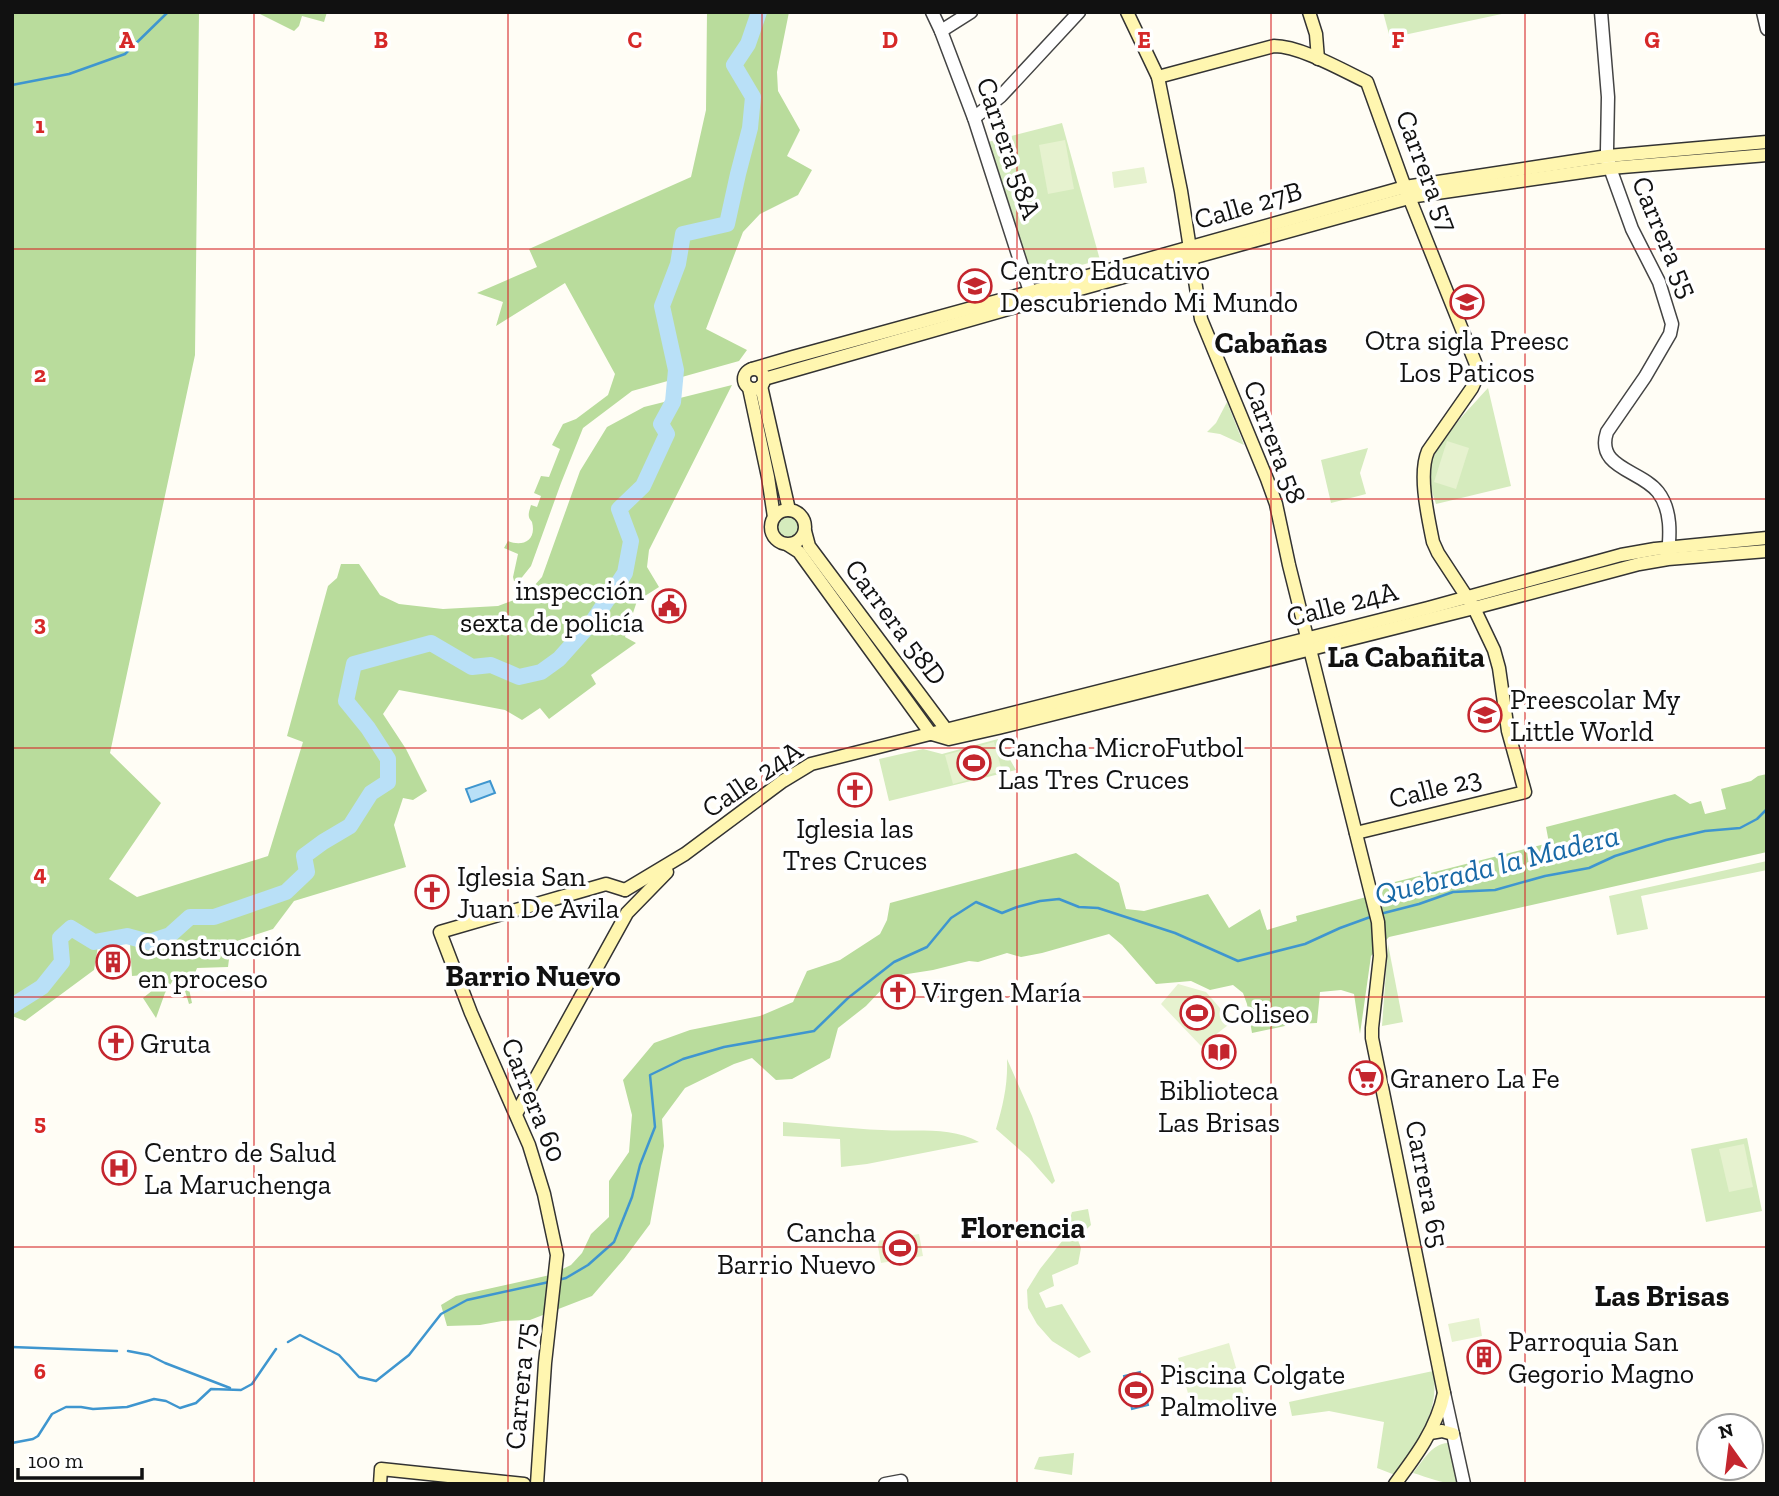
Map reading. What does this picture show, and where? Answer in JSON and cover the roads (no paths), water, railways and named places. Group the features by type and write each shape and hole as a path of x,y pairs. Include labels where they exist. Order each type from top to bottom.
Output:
{"main road":[{"name":"Carrera 58","path":"1127,12 1158,77 1181,191 1201,319 1276,504 1371,893"},
{"path":"1309,12 1316,34 1318,59"},
{"name":"Carrera 57","path":"1158,77 1274,46 1283,46 1367,82 1478,372 1472,388 1428,451 1422,474 1433,542 1471,603"},
{"name":"Calle 27B","path":"1032,297 793,356 752,369 759,371 758,384 1032,297 1407,192 1767,142"},
{"name":"Calle 27B","path":"1609,162 1767,155"},
{"path":"758,384 789,510"},
{"path":"758,384 774,517"},
{"path":"789,510 801,516 805,531 797,542 788,545 777,541 771,533 771,525 778,513 789,510"},
{"name":"Carrera 58D","path":"805,531 809,546 950,734"},
{"name":"Calle 24A","path":"1669,553 1767,538"},
{"name":"Carrera 58D","path":"788,545 799,552 931,734"},
{"name":"Calle 24A","path":"625,890 685,854 808,765 931,734 945,739 950,734 1471,603 1643,550 1669,553 1767,551"},
{"name":"Calle 23","path":"1356,833 1525,792 1507,731 1498,662 1471,603"},
{"name":"Calle 24A","path":"516,1114 627,913 685,854"},
{"name":"Carrera 60","path":"553,1292 557,1255 544,1194 529,1145 471,1013 440,932 606,884 625,890"},
{"path":"625,890 630,901 627,913"},
{"name":"Carrera 65","path":"1371,893 1378,922 1380,956 1372,1038 1444,1393"},
{"name":"Carrera 75","path":"537,1484 553,1292"},
{"path":"1395,1484 1430,1433 1444,1393"},
{"path":"1430,1433 1442,1431 1453,1434"},
{"path":"380,1484 381,1469 524,1484"}],"street":[{"name":"Carrera 58A","path":"932,12 974,118 1032,297"},
{"path":"941,31 971,12"},
{"path":"974,118 1001,96 1079,12"},
{"name":"Carrera 55","path":"1601,12 1608,97 1609,162 1632,229 1659,282 1672,324 1670,334 1645,377 1607,432 1605,449 1615,463 1646,481 1660,494 1669,520 1669,553"},
{"path":"1763,12 1767,29"},
{"name":"Carrera 65","path":"1444,1393 1464,1484"},
{"path":"885,1484 901,1482"}],"water":[{"path":"490,781 495,793 471,802 466,789"},
{"name":"Piscina Colgate Palmolive","path":"1140,1372 1148,1405 1132,1409 1124,1376"}],"waterway":[{"path":"12,85 69,74 125,54 168,12"},
{"path":"12,1006 42,987 62,962 60,938 71,928 94,942 127,936 149,942 170,935 190,917 214,917 286,892 307,872 304,856 350,826 371,793 388,782 388,759 346,701 354,664 431,643 472,667 491,665 519,677 541,672 559,659 593,621 625,573 631,541 619,509 643,486 667,434 661,424 673,402 676,370 662,306 678,264 683,234 727,224 750,128 753,97 734,65 748,44 759,12"},
{"name":"Quebrada la Madera","path":"1380,914 1453,892 1495,890 1545,876 1589,868 1615,856 1666,840 1705,831 1740,828 1757,819 1767,809"},
{"name":"Quebrada la Madera","path":"558,1280 588,1265 614,1242 655,1127 650,1075 683,1059 724,1047 814,1031 848,998 894,962 927,947 951,918 976,902 1002,913 1040,901 1059,899 1079,907 1098,908 1175,933 1238,961 1305,944 1373,916"},
{"name":"Quebrada la Madera","path":"288,1342 300,1335 339,1355 359,1377 376,1381 409,1355 441,1314 467,1300 549,1282"},
{"path":"12,1347 117,1351"},
{"name":"Quebrada la Madera","path":"12,1443 38,1436 52,1414 66,1407 127,1407 154,1399 180,1408 196,1403 211,1389 241,1390 252,1384 276,1349"},
{"path":"128,1351 149,1355 230,1388"}],"place":[{"name":"Centro Educativo Descubriendo Mi Mundo","path":"975,286"},
{"name":"Otra sigla Preesc Los Paticos","path":"1467,302"},
{"name":"inspección sexta de policía","path":"669,606"},
{"name":"Preescolar My Little World","path":"1485,715"},
{"name":"Cancha MicroFutbol Las Tres Cruces","path":"974,763"},
{"name":"Iglesia las Tres Cruces","path":"855,790"},
{"name":"Iglesia San Juan De Avila","path":"432,892"},
{"name":"Construcción en proceso","path":"113,962"},
{"name":"Virgen María","path":"898,992"},
{"name":"Coliseo","path":"1197,1013"},
{"name":"Gruta","path":"116,1043"},
{"name":"Biblioteca Las Brisas","path":"1219,1052"},
{"name":"Granero La Fe","path":"1366,1078"},
{"name":"Centro de Salud La Maruchenga","path":"119,1168"},
{"name":"Cancha Barrio Nuevo","path":"900,1248"},
{"name":"Parroquia San Gegorio Magno","path":"1484,1357"},
{"name":"Piscina Colgate Palmolive","path":"1136,1390"}],"district":[{"name":"Cabañas","path":"1271,343"},
{"name":"La Cabañita","path":"1406,657"},
{"name":"Barrio Nuevo","path":"533,976"},
{"name":"Florencia","path":"1023,1228"},
{"name":"Las Brisas","path":"1662,1296"}]}
